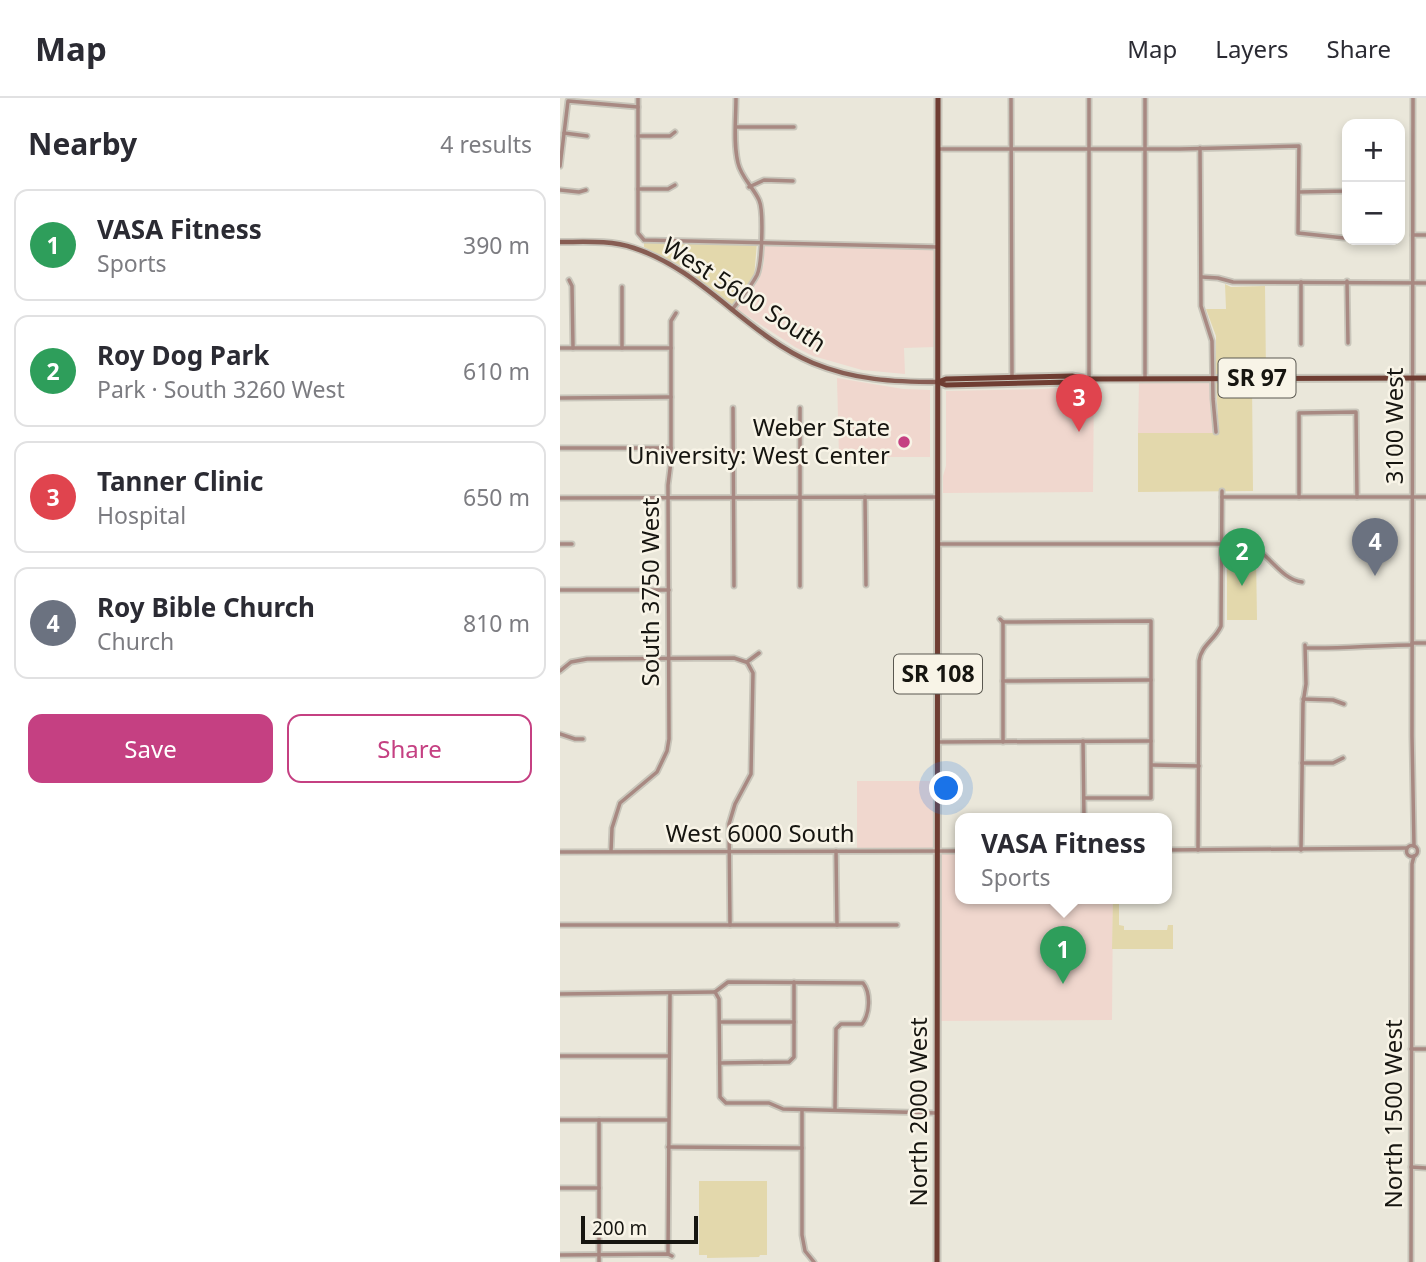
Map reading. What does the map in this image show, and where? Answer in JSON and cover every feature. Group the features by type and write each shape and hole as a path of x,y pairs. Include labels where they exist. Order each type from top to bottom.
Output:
{"main road":[{"name":"SR 108","path":"937,851 938,98"},
{"name":"West 5600 South","path":"560,242 614,243 653,255 676,268 789,350 836,372 872,380 938,382"},
{"name":"SR 97","path":"938,382 946,379 1072,376 1089,379 1426,378"},
{"name":"SR 97","path":"938,382 946,385 1072,382 1089,379"},
{"name":"North 2000 West","path":"937,851 937,1262"}],"street":[{"path":"638,98 638,233 644,240 938,247"},
{"path":"732,310 757,275 761,262 761,210 758,199 739,167 736,155 736,98"},
{"path":"1011,98 1012,378"},
{"path":"1089,98 1089,379"},
{"path":"1145,98 1145,379"},
{"name":"3100 West","path":"1413,98 1414,850"},
{"path":"560,166 568,101 638,107"},
{"path":"736,127 794,127"},
{"path":"638,136 670,136 675,132"},
{"path":"564,133 587,136"},
{"path":"938,149 1299,146 1298,233 1342,238"},
{"path":"1200,148 1201,306 1212,341 1216,432"},
{"path":"749,187 764,180 793,181"},
{"path":"1299,191 1346,191 1347,182"},
{"path":"638,189 668,189 676,185"},
{"path":"560,190 586,190"},
{"path":"1413,235 1426,235"},
{"path":"1202,277 1233,282 1426,283"},
{"path":"569,280 572,286 573,348"},
{"path":"1347,281 1348,344"},
{"path":"1301,282 1301,344"},
{"path":"622,287 622,348"},
{"name":"South 3750 West","path":"611,852 612,828 620,803 650,780 663,762 667,751 671,321 676,313"},
{"path":"560,348 671,348"},
{"path":"560,398 671,397"},
{"path":"733,408 734,586"},
{"path":"800,408 800,586"},
{"path":"1298,497 1299,413 1356,412 1357,497"},
{"path":"560,448 671,448"},
{"path":"1198,850 1199,661 1202,650 1215,637 1221,626 1222,494 1426,497"},
{"path":"865,497 866,585"},
{"path":"560,498 938,497"},
{"path":"560,544 572,544"},
{"path":"938,544 1251,545 1293,581 1302,582"},
{"path":"560,590 668,590"},
{"path":"1003,741 1002,621 1151,621 1151,798 1084,798"},
{"path":"1301,850 1305,646 1354,649 1373,645 1426,643"},
{"path":"747,662 759,653"},
{"path":"560,671 571,662 587,659 734,658 747,662 753,673 752,762 751,774 731,813 730,925"},
{"path":"1003,681 1151,680"},
{"path":"1303,699 1333,700 1344,704"},
{"path":"560,734 575,739 583,738"},
{"path":"1083,741 1084,813"},
{"path":"938,742 1151,741"},
{"path":"1302,763 1333,763 1343,758"},
{"path":"1151,765 1199,766"},
{"path":"1172,850 1414,850"},
{"name":"North 1500 West","path":"1411,1262 1411,965 1414,850"},
{"path":"836,851 837,925"},
{"name":"West 6000 South","path":"560,852 955,851"},
{"path":"560,925 897,925"},
{"path":"560,994 715,992 728,982 863,982 868,989 867,1018 862,1024 841,1024 836,1029 835,1110"},
{"path":"720,1063 789,1062 794,1057 794,982"},
{"path":"715,992 719,999 720,1097 726,1103 769,1103 783,1109 937,1113"},
{"path":"560,1255 670,1255 670,994"},
{"path":"720,1022 794,1022"},
{"path":"1412,1049 1426,1049"},
{"path":"560,1056 669,1056"},
{"path":"802,1109 802,1235 805,1251 814,1262"},
{"path":"560,1120 668,1120"},
{"path":"599,1120 599,1262"},
{"path":"668,1147 802,1148"},
{"path":"1411,1167 1426,1168"},
{"path":"560,1188 599,1188"}],"shaded area":[{"path":"644,242 757,242 754,278 733,306 681,266 644,247"},
{"path":"764,246 936,248 935,347 904,348 905,374 862,370 813,356 795,347 737,309 759,279 764,263"},
{"path":"1225,284 1231,287 1265,286 1266,374 1216,374 1216,336 1206,309 1226,309"},
{"path":"837,378 903,389 930,390 930,457 839,457"},
{"path":"1139,381 1209,381 1213,433 1138,433"},
{"path":"1216,382 1252,382 1253,491 1138,492 1138,433 1219,433"},
{"path":"1094,385 1093,492 943,493 946,466 946,391"},
{"path":"1227,549 1246,549 1256,556 1257,620 1227,620"},
{"path":"857,781 934,781 934,850 857,848"},
{"path":"940,854 955,854 955,904 1113,904 1112,1020 940,1021"},
{"path":"1113,904 1119,904 1119,925 1124,926 1124,930 1167,930 1168,925 1173,925 1173,949 1112,949"},
{"path":"699,1181 767,1181 767,1255 707,1258 707,1255 699,1255"}],"place":[{"name":"Tanner Clinic","path":"1079,432"},
{"name":"Weber State University: West Center","path":"904,442"},
{"name":"Roy Bible Church","path":"1375,576"},
{"name":"Roy Dog Park","path":"1242,586"},
{"name":"VASA Fitness","path":"1063,984"}]}
